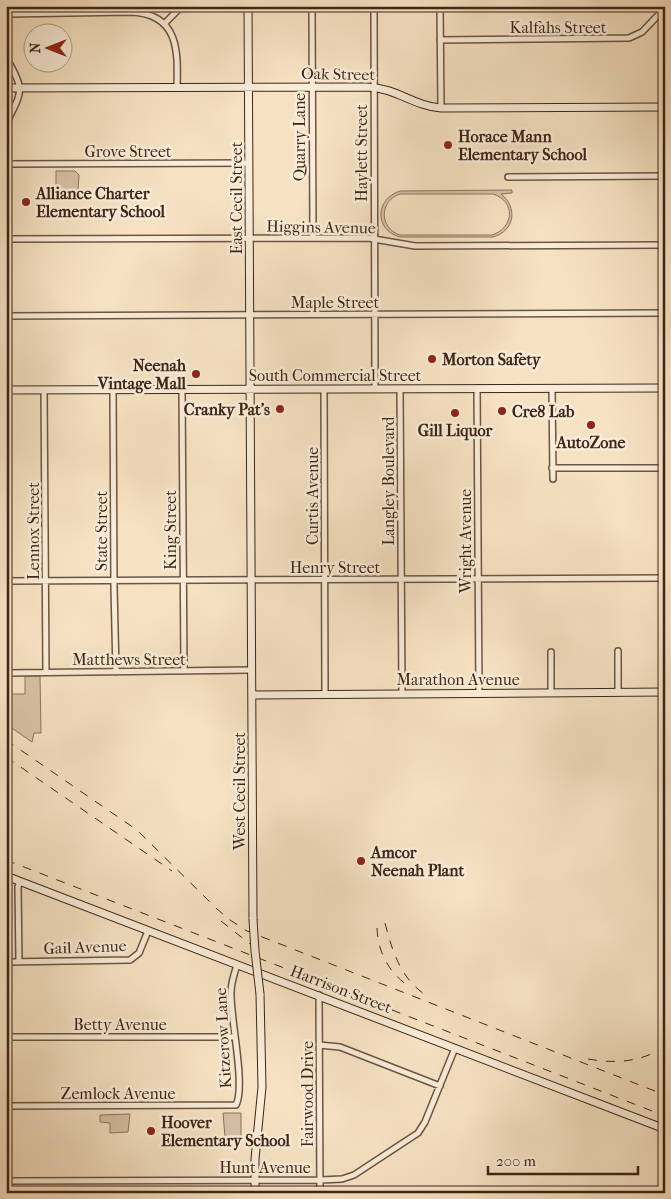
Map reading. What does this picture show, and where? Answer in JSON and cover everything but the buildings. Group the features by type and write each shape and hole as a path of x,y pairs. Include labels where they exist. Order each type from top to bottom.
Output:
{"main road":[{"name":"East Cecil Street","path":"248,6 251,389"},
{"name":"Oak Street","path":"6,88 373,87 397,92 420,104 441,108 665,107"},
{"name":"South Commercial Street","path":"6,390 665,388"},
{"name":"West Cecil Street","path":"251,389 254,919 255,951 260,994 262,1087 256,1134 255,1193"},
{"name":"Marathon Avenue","path":"252,695 665,692"},
{"name":"Harrison Street","path":"6,876 665,1129"}],"street":[{"path":"164,24 182,6"},
{"name":"Quarry Lane","path":"312,6 313,238"},
{"name":"Haylett Street","path":"374,6 375,389"},
{"path":"440,6 441,108"},
{"name":"Kalfahs Street","path":"440,40 629,38 642,32 665,8"},
{"path":"6,14 87,9 141,13 151,16 164,24 172,35 177,48 177,87"},
{"path":"6,57 18,78 21,88 19,97 6,124"},
{"name":"Grove Street","path":"6,164 249,163"},
{"path":"508,177 665,176"},
{"name":"Higgins Avenue","path":"6,239 313,238 374,239 415,246 665,245"},
{"name":"Maple Street","path":"6,316 665,313"},
{"name":"Wright Avenue","path":"477,388 479,694"},
{"path":"552,388 553,479"},
{"name":"State Street","path":"113,389 116,672"},
{"name":"King Street","path":"182,389 184,671"},
{"name":"Curtis Avenue","path":"324,389 325,694"},
{"name":"Langley Boulevard","path":"400,389 402,693"},
{"name":"Lennox Street","path":"44,390 46,672"},
{"path":"552,468 665,468"},
{"name":"Henry Street","path":"6,581 665,578"},
{"path":"618,651 618,692"},
{"path":"551,652 551,693"},
{"name":"Matthews Street","path":"6,673 252,670"},
{"path":"19,962 18,887 20,881"},
{"name":"Gail Avenue","path":"6,962 130,960 139,953 148,931"},
{"name":"Kitzerow Lane","path":"230,1106 236,1105 238,1099 238,1074 231,992 237,965"},
{"name":"Fairwood Drive","path":"319,995 320,1193"},
{"name":"Betty Avenue","path":"6,1037 235,1037"},
{"path":"319,1045 340,1047 440,1086"},
{"name":"Hunt Avenue","path":"6,1181 342,1179 354,1175 418,1133 426,1122 455,1048"},
{"name":"Zemlock Avenue","path":"6,1106 230,1106"}],"shaded area":[{"path":"56,171 75,171 79,175 78,190 59,190 56,188"},
{"path":"512,190 512,193 501,194 510,205 512,218 506,230 493,237 400,237 386,228 381,214 382,207 386,201 400,191","holes":["400,194 493,194 506,202 509,208 509,215 505,227 492,235 400,235 393,232 385,221 385,208 388,202"]},
{"path":"25,676 40,676 41,733 34,733 32,742 6,724 6,694 25,694"},
{"path":"223,1113 241,1113 241,1137 225,1137"},
{"path":"130,1114 128,1132 110,1133 110,1123 100,1122 100,1115"}],"railway":[{"path":"6,740 137,830 217,909 247,931 665,1095"},
{"path":"6,757 172,871"},
{"path":"6,860 665,1116"},
{"path":"221,921 250,944"},
{"path":"385,923 395,956 405,975 420,991 430,998"},
{"path":"377,928 379,945 385,960 394,974 407,985"},
{"path":"588,1059 608,1061 637,1059 665,1047"}],"place":[{"name":"Horace Mann Elementary School","path":"448,145"},
{"name":"Alliance Charter Elementary School","path":"26,202"},
{"name":"Morton Safety","path":"432,359"},
{"name":"Neenah Vintage Mall","path":"196,374"},
{"name":"Cranky Pat's","path":"280,409"},
{"name":"Cre8 Lab","path":"502,411"},
{"name":"Gill Liquor","path":"455,413"},
{"name":"AutoZone","path":"591,425"},
{"name":"Amcor Neenah Plant","path":"361,861"},
{"name":"Hoover Elementary School","path":"151,1131"}]}
